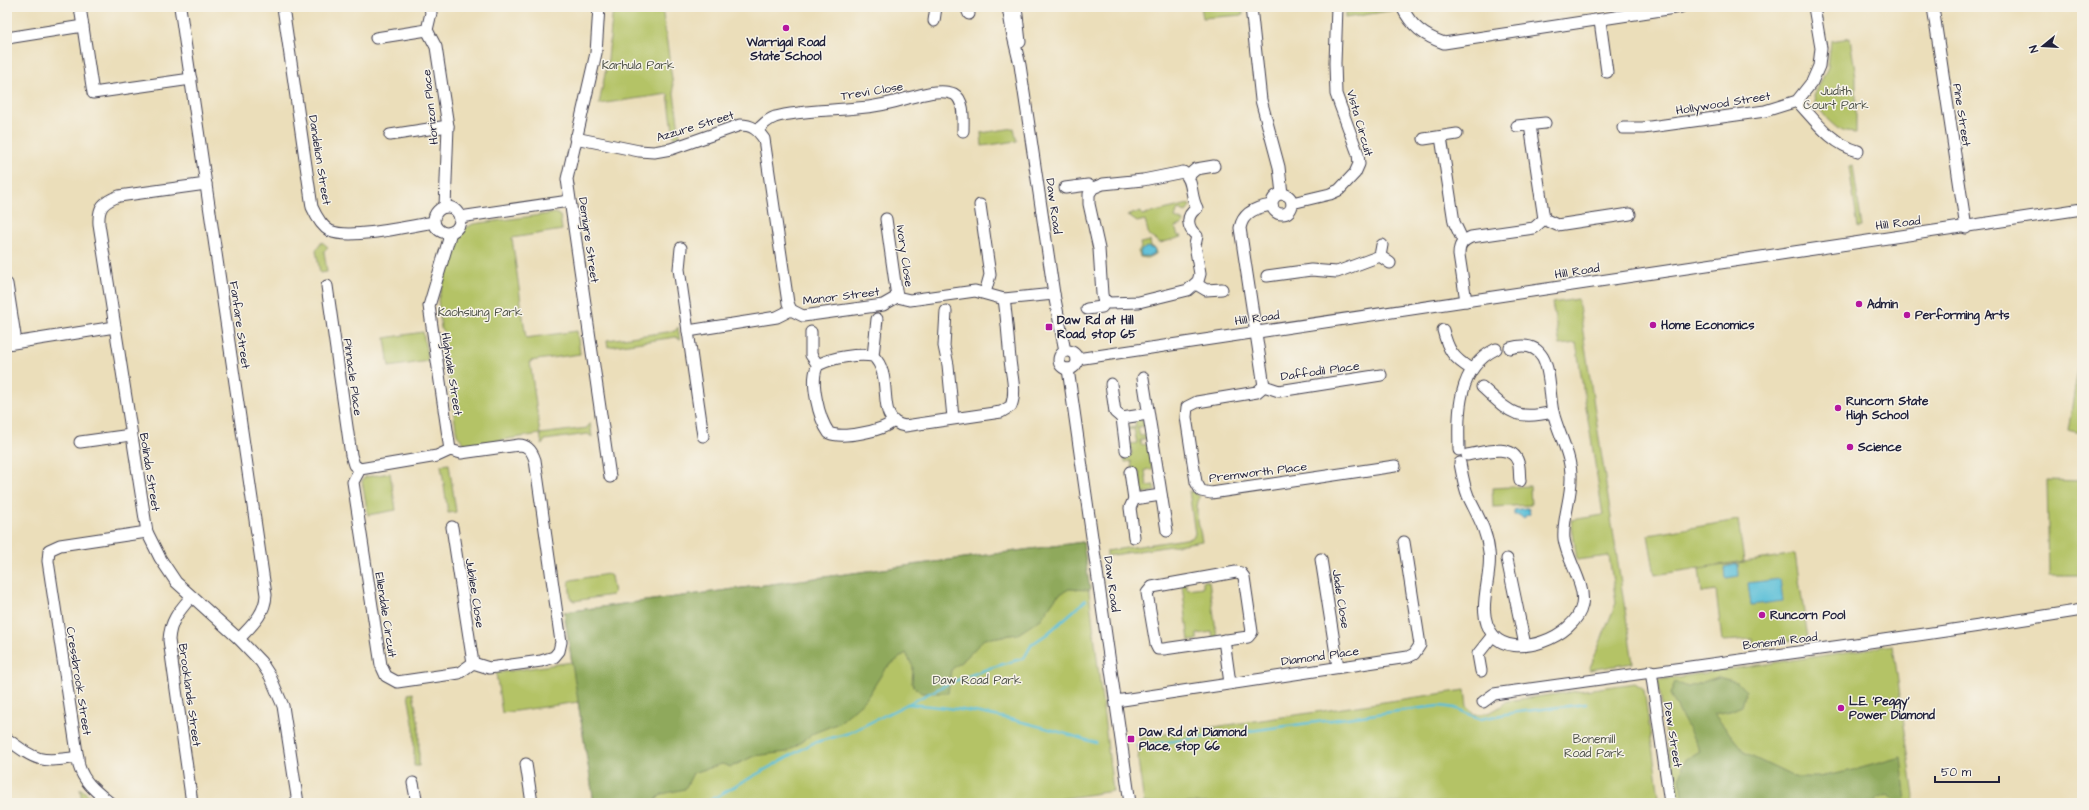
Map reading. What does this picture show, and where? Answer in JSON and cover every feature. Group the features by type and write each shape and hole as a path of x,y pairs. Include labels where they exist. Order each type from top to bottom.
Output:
{"street":[{"path":"80,7 93,93 191,79"},
{"name":"Fanfare Street","path":"180,7 266,595 265,606 261,615 239,638"},
{"name":"Dandelion Street","path":"283,7 312,207 319,221 331,231 351,235 434,222"},
{"path":"376,38 427,30 431,12 430,7"},
{"name":"Demigre Street","path":"599,7 596,53 567,179 610,477"},
{"path":"934,21 936,7"},
{"name":"Daw Road","path":"1008,7 1020,65 1054,294 1065,351 1060,354 1058,360 1060,365 1068,369 1130,803"},
{"name":"Daw Road","path":"1016,7 1019,30 1020,65"},
{"path":"1251,7 1260,80 1260,92 1264,114 1279,167 1282,194"},
{"name":"Vista Circuit","path":"1292,203 1330,194 1339,190 1355,173 1359,164 1358,154 1336,94 1335,63 1337,7"},
{"path":"1402,7 1415,28 1427,37 1444,43 1600,21 1681,7"},
{"path":"1814,7 1821,48 1819,66 1812,82 1797,101 1832,138 1847,148 1858,151"},
{"name":"Pine Street","path":"1933,7 1966,228"},
{"path":"1600,21 1607,72"},
{"path":"7,38 83,26"},
{"name":"Horizon Place","path":"427,30 436,47 448,126 445,207"},
{"name":"Trevi Close","path":"758,130 765,122 775,118 805,112 859,108 929,93 944,92 954,94 958,98 962,109 963,131"},
{"name":"Hollywood Street","path":"1623,128 1643,128 1764,111 1797,101"},
{"path":"1517,126 1545,123"},
{"name":"Azzure Street","path":"576,138 639,151 654,152 671,149 740,125 749,125 758,130"},
{"path":"1530,125 1544,219"},
{"path":"390,135 448,126"},
{"path":"758,130 764,139 788,304 791,310"},
{"path":"1424,138 1457,134"},
{"path":"1441,137 1454,222 1463,241"},
{"path":"1188,176 1196,169 1214,166"},
{"path":"1177,172 1183,172 1188,176 1193,202 1197,208 1193,210 1188,222 1190,230 1196,236 1195,245 1200,274 1196,284 1188,290 1139,302 1109,303 1103,299 1102,294 1099,249 1089,204 1089,194 1093,188 1103,184 1143,180 1177,172"},
{"name":"Bolinda Street","path":"206,184 119,196 107,200 101,205 98,213 99,224 147,532 168,571 190,596 239,638 261,662 277,688 283,706 298,803"},
{"path":"1064,188 1088,185 1093,188"},
{"path":"1282,194 1290,197 1292,203 1291,210 1282,214 1274,211 1272,205 1273,198 1282,194"},
{"path":"460,217 569,201"},
{"path":"980,205 990,275 986,293"},
{"path":"1264,386 1240,228 1241,222 1250,212 1272,205"},
{"path":"445,207 455,210 460,217 459,225 451,232 440,231 434,222 437,212 445,207"},
{"name":"Hill Road","path":"1077,359 1854,242 1966,228 2082,209"},
{"path":"1544,219 1557,225 1630,214"},
{"name":"Ivory Close","path":"886,219 898,297"},
{"path":"1466,301 1459,255 1459,247 1463,241 1471,237 1534,228 1544,219"},
{"name":"Highvale Street","path":"450,450 429,306 451,232"},
{"path":"1380,256 1382,244"},
{"path":"681,248 680,269 703,436"},
{"path":"1380,256 1390,263"},
{"path":"1267,276 1311,270 1337,272 1380,256"},
{"path":"7,284 12,343 115,327"},
{"path":"1196,284 1206,290 1222,289"},
{"name":"Pinnacle Place","path":"327,286 351,455 354,465 360,469"},
{"name":"Manor Street","path":"688,331 777,318 791,310 802,316 882,305 898,297 910,300 975,291 986,293 998,299 1054,294"},
{"path":"877,319 873,356 883,368 888,414 892,422 905,426 1001,412 1011,406 1013,390 1009,329 1004,299"},
{"path":"1087,309 1102,306 1106,301"},
{"path":"946,311 944,346 948,365 953,418"},
{"path":"1443,330 1447,345 1457,360 1471,369"},
{"path":"811,332 810,355 818,365"},
{"path":"1496,349 1483,355 1471,369 1464,387 1460,407 1462,456 1468,495 1486,532 1490,553 1489,572 1484,601 1486,620 1493,635 1507,644 1525,645 1552,639 1566,630 1575,620 1582,606 1582,594 1579,581 1570,564 1564,538 1571,475 1566,452 1553,412 1547,363 1538,352 1528,346 1510,348"},
{"path":"1065,351 1073,352 1077,359 1073,367 1068,369"},
{"path":"873,356 851,357 828,361 818,365 814,374 814,388 824,423 829,433 839,435 881,429 892,422"},
{"name":"Daffodil Place","path":"1264,386 1279,391 1381,375"},
{"path":"1142,378 1167,531"},
{"path":"1111,384 1115,412 1122,418 1126,450"},
{"name":"Premworth Place","path":"1264,386 1257,392 1197,402 1188,407 1186,417 1196,482 1201,491 1211,493 1395,466"},
{"path":"1481,388 1515,415 1528,417 1553,412"},
{"path":"1122,418 1148,414"},
{"path":"80,442 131,435"},
{"path":"360,469 437,456 450,450 461,453 524,445 534,455 561,642 559,652 554,657 541,660 489,668 473,663"},
{"path":"1462,456 1500,450 1512,454 1518,462 1520,481"},
{"name":"Ellendale Circuit","path":"360,469 353,482 381,665 386,676 397,682 410,681 459,673 473,663"},
{"path":"1130,472 1134,499 1130,508 1134,537"},
{"path":"1134,499 1161,495"},
{"name":"Jubilee Close","path":"452,527 473,663"},
{"name":"Cressbrook Street","path":"110,803 91,787 82,775 48,561 49,550 60,545 147,532"},
{"name":"Diamond Place","path":"1116,701 1414,654 1420,645 1404,542"},
{"name":"Jade Close","path":"1322,558 1338,667"},
{"path":"1507,559 1525,645"},
{"path":"1241,573 1244,577 1252,632 1248,637 1224,640 1164,650 1158,649 1147,593 1152,587 1241,573"},
{"name":"Brooklands Street","path":"190,596 173,619 169,629 169,640 192,803"},
{"name":"Bonemill Road","path":"1483,702 1494,694 1651,671 1881,641 2082,610"},
{"path":"1481,671 1478,654 1493,635"},
{"path":"1224,640 1230,683"},
{"name":"Dew Street","path":"1651,671 1670,803"},
{"path":"7,739 27,754 40,759 55,760 78,757"},
{"path":"526,764 532,803"},
{"path":"413,783 417,803"}],"green space":[{"name":"Karhula Park","path":"613,7 662,7 680,136 674,138 668,94 599,104 608,59"},
{"path":"1201,7 1242,7 1243,15 1203,18"},
{"path":"1395,7 1395,10 1345,18 1345,13"},
{"name":"Judith Court Park","path":"1850,38 1856,78 1856,133 1845,132 1837,128 1828,120 1815,103 1814,96 1828,67 1831,41"},
{"path":"1014,128 1017,141 982,146 981,133"},
{"path":"1853,166 1862,227 1858,228 1849,167"},
{"path":"1189,204 1190,207 1186,212 1178,209 1175,218 1183,221 1183,224 1175,227 1178,236 1181,235 1182,237 1160,243 1149,236 1145,220 1137,222 1127,215 1141,212 1142,215"},
{"name":"Kaohsiung Park","path":"556,213 560,216 562,230 512,238 526,338 577,331 580,354 530,361 540,434 470,445 465,444 457,435 443,343 446,339 445,333 441,329 438,300 456,239 462,230 473,224"},
{"path":"1150,241 1151,247 1156,249 1156,254 1147,258 1140,257 1138,251 1141,248 1140,243"},
{"path":"322,242 328,247 324,251 327,272 320,273 316,250"},
{"path":"1578,299 1633,663 1589,670 1616,603 1609,556 1577,560 1571,520 1603,515 1576,343 1560,345 1552,303"},
{"path":"678,327 680,340 676,337 608,347 607,340 675,331"},
{"path":"423,332 428,361 389,367 385,338"},
{"path":"2082,345 2082,433 2068,430"},
{"path":"1142,419 1145,426 1138,427 1140,436 1147,435 1147,438 1140,440 1141,445 1148,444 1152,469 1145,470 1147,486 1154,485 1155,491 1138,495 1136,488 1142,487 1139,471 1133,472 1131,461 1125,462 1124,456 1132,454 1130,444 1137,443 1134,429 1128,430 1128,428 1136,427 1135,420"},
{"path":"590,423 592,437 588,434 545,440 542,445 540,434 587,428"},
{"path":"449,464 456,512 448,513 441,465"},
{"path":"390,473 396,510 368,515 362,481 365,477"},
{"path":"2047,480 2082,481 2082,576 2049,576"},
{"path":"1530,486 1531,505 1493,507 1492,488"},
{"path":"1189,491 1194,492 1200,497 1197,513 1202,541 1107,556 1107,551 1192,538 1195,534"},
{"path":"1738,520 1744,561 1655,575 1648,535"},
{"name":"Daw Road Park","path":"1083,542 1113,791 1034,803 594,803 578,702 502,713 496,673 572,662 564,612"},
{"path":"1083,542 1090,590 1069,589 1057,596 1041,619 1018,634 984,639 967,657 951,670 948,693 921,693 912,684 913,667 906,653 885,669 866,699 839,723 814,733 787,752 754,756 731,767 722,764 693,773 685,789 662,794 653,803 594,803 564,612"},
{"name":"Runcorn Pool","path":"1795,554 1808,638 1753,646 1752,639 1722,641 1716,591 1702,593 1699,569"},
{"path":"608,574 611,576 614,593 612,595 574,601 571,599 569,582 571,580"},
{"path":"1203,581 1209,581 1217,637 1213,638 1212,632 1197,634 1197,640 1189,641 1182,585 1186,584 1187,589 1203,587"},
{"path":"1893,645 1915,803 1677,803 1658,680"},
{"path":"1718,677 1737,682 1746,691 1742,706 1730,711 1714,714 1746,754 1794,777 1819,777 1854,770 1901,757 1906,803 1902,803 1887,795 1876,800 1877,803 1683,803 1680,778 1685,760 1700,751 1670,694 1675,682 1688,687"},
{"name":"Bonemill Road Park","path":"1635,683 1644,689 1660,803 1144,803 1138,760 1140,738 1465,690 1467,706 1474,714 1484,714 1500,707 1507,701"},
{"path":"413,693 419,726 419,766 414,766 414,729 408,694"},
{"path":"80,788 98,803 82,803"}],"water":[{"path":"1147,247 1154,249 1155,253 1150,256 1141,256 1140,251"},
{"path":"1529,509 1530,514 1526,515 1524,519 1519,515 1514,515 1514,510"},
{"path":"1738,564 1739,576 1726,578 1725,567"},
{"path":"1780,579 1783,601 1751,605 1748,583"}],"waterway":[{"path":"705,803 813,743 849,733 952,682 990,668 1024,658 1032,644 1047,634 1086,600"},
{"path":"907,704 979,713 1026,723 1096,743"},
{"path":"1137,746 1440,706 1455,708 1480,719 1517,712 1586,704"},
{"path":"86,799 88,803"}],"place":[{"name":"Warrigal Road State School","path":"786,28"},
{"name":"Admin","path":"1859,304"},
{"name":"Performing Arts","path":"1907,315"},
{"name":"Home Economics","path":"1653,325"},
{"name":"Daw Rd at Hill Road, stop 65","path":"1049,327"},
{"name":"Runcorn State High School","path":"1838,408"},
{"name":"Science","path":"1850,447"},
{"name":"Runcorn Pool","path":"1762,615"},
{"name":"L.E. 'Peggy' Power Diamond","path":"1841,708"},
{"name":"Daw Rd at Diamond Place, stop 66","path":"1131,739"}]}
